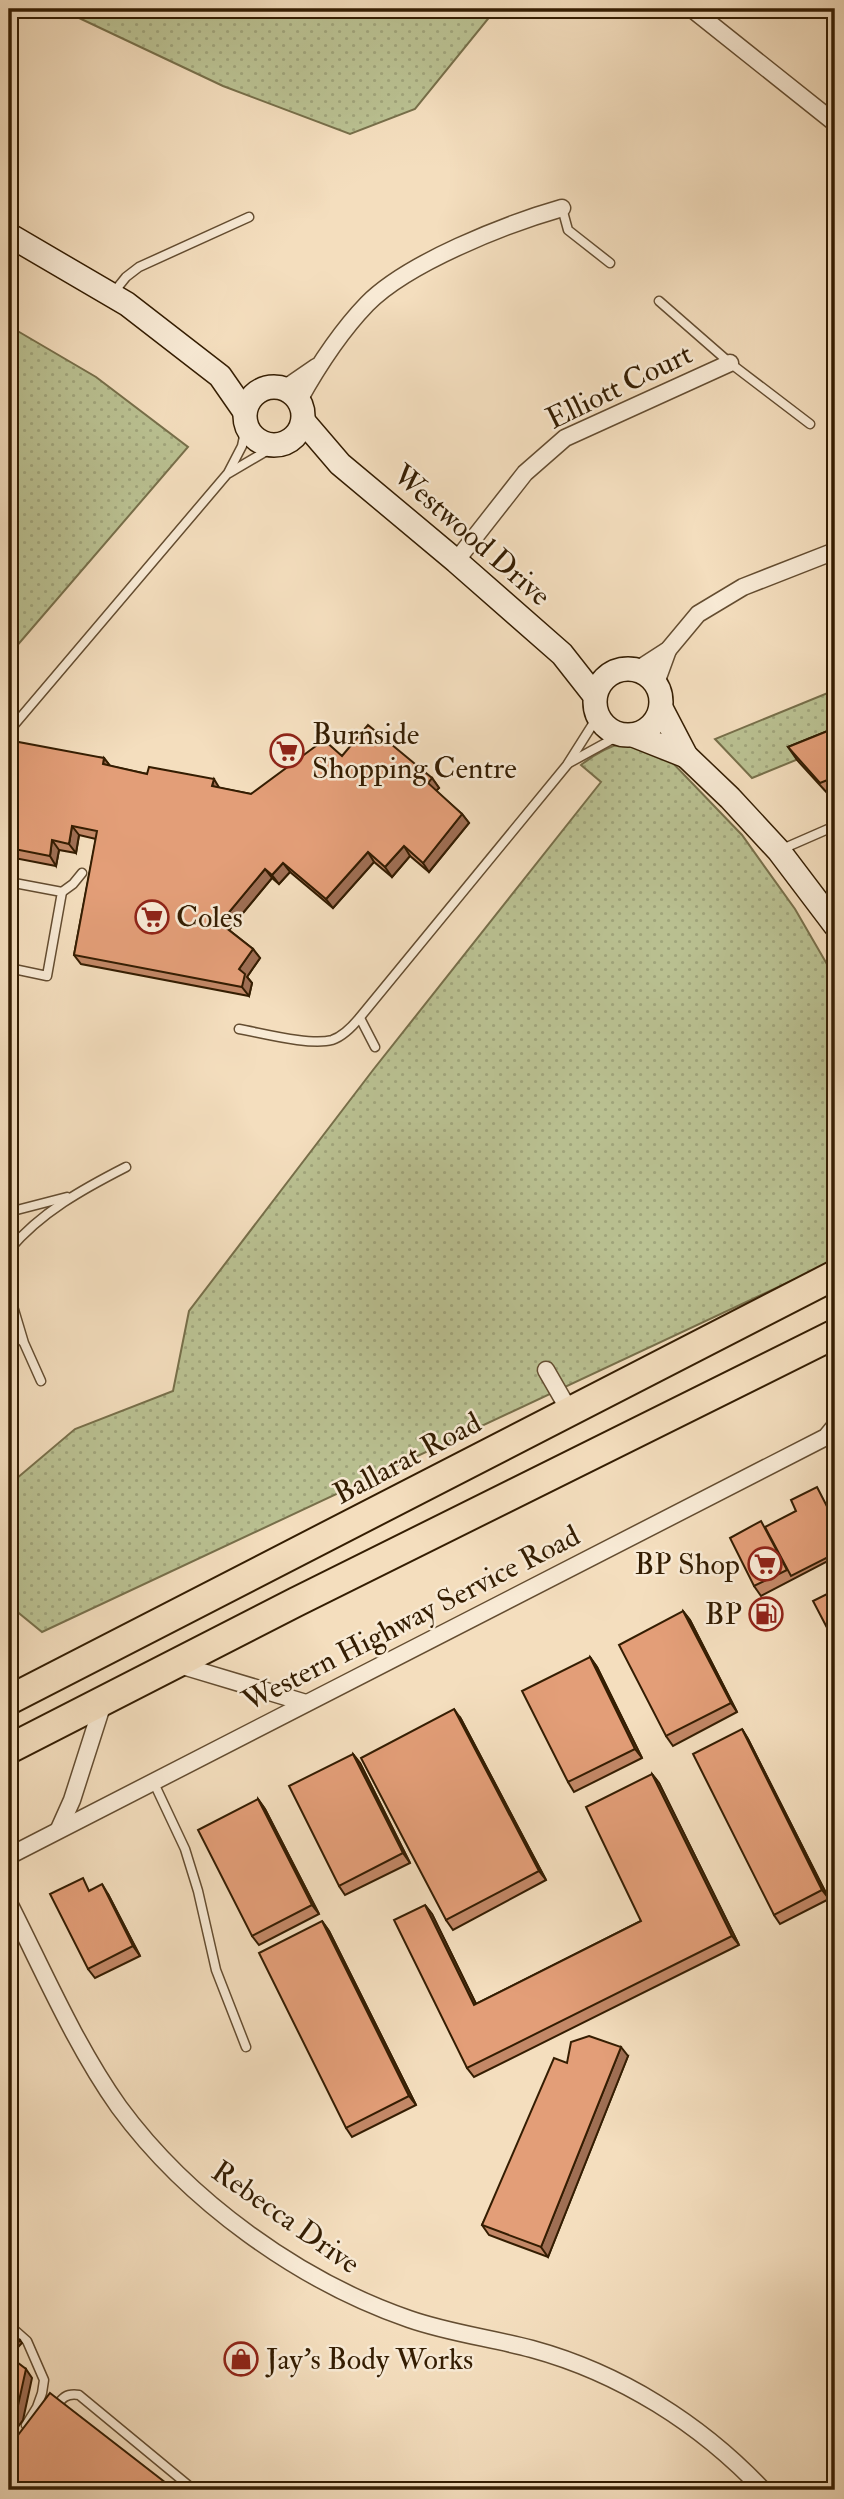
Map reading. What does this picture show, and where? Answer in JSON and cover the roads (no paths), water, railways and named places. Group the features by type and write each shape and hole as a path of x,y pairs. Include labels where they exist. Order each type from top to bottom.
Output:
{"highway":[{"name":"Ballarat Road","path":"9,1700 833,1275"},
{"path":"9,1748 835,1334"}],"street":[{"path":"692,9 835,123"},
{"path":"288,400 368,303 409,272 529,218 562,208"},
{"path":"9,235 127,304 220,376 288,400"},
{"name":"Elliott Court","path":"456,561 525,472 565,438 730,363"},
{"path":"220,376 256,440 265,445 282,444 300,432 288,400"},
{"path":"246,419 255,394 288,400"},
{"name":"Westwood Drive","path":"288,400 340,464 562,654 596,706"},
{"name":"Westwood Drive","path":"282,444 340,464"},
{"path":"647,676 698,614 743,587 835,551"},
{"name":"Westwood Drive","path":"562,654 612,672"},
{"path":"626,735 649,728 657,719 661,708 661,694 647,676 623,669 612,672 599,685 596,706 610,730 686,756"},
{"path":"661,708 686,756 779,850 835,925"},
{"path":"546,1370 569,1410"},
{"name":"Western Highway Service Road","path":"9,1856 826,1437 835,1426"},
{"path":"176,1664 306,1703"},
{"path":"60,1829 104,1700"},
{"name":"Rebecca Drive","path":"9,1903 90,2059 120,2107 174,2170 227,2216 296,2266 349,2296 436,2328 556,2357 613,2380 692,2427 722,2450 763,2490"}],"lane":[{"path":"562,208 568,230 610,263"},
{"path":"112,295 126,277 139,267 249,217"},
{"name":"Elliott Court","path":"659,301 730,363 810,424"},
{"path":"9,731 228,473 242,446 246,419"},
{"path":"228,473 282,444"},
{"path":"239,1029 324,1041 334,1040 345,1033 567,765 596,706"},
{"path":"567,765 626,735"},
{"path":"779,850 835,826"},
{"path":"9,968 47,976 62,892 82,873"},
{"path":"9,882 62,892"},
{"path":"360,1018 375,1047"},
{"path":"9,1250 30,1227 71,1195 126,1167"},
{"path":"9,1212 71,1195"},
{"path":"9,1293 24,1343 41,1381"},
{"path":"9,1325 24,1343"},
{"path":"153,1781 185,1849 198,1891 216,1970 246,2047"},
{"path":"9,2325 27,2341 44,2380 37,2407 22,2431"},
{"path":"48,2417 64,2396 79,2395 194,2490"}],"place":[{"name":"Burnside Shopping Centre","path":"287,751"},
{"name":"Coles","path":"152,917"},
{"name":"BP Shop","path":"765,1564"},
{"name":"BP","path":"766,1614"},
{"name":"Jay's Body Works","path":"241,2359"}]}
